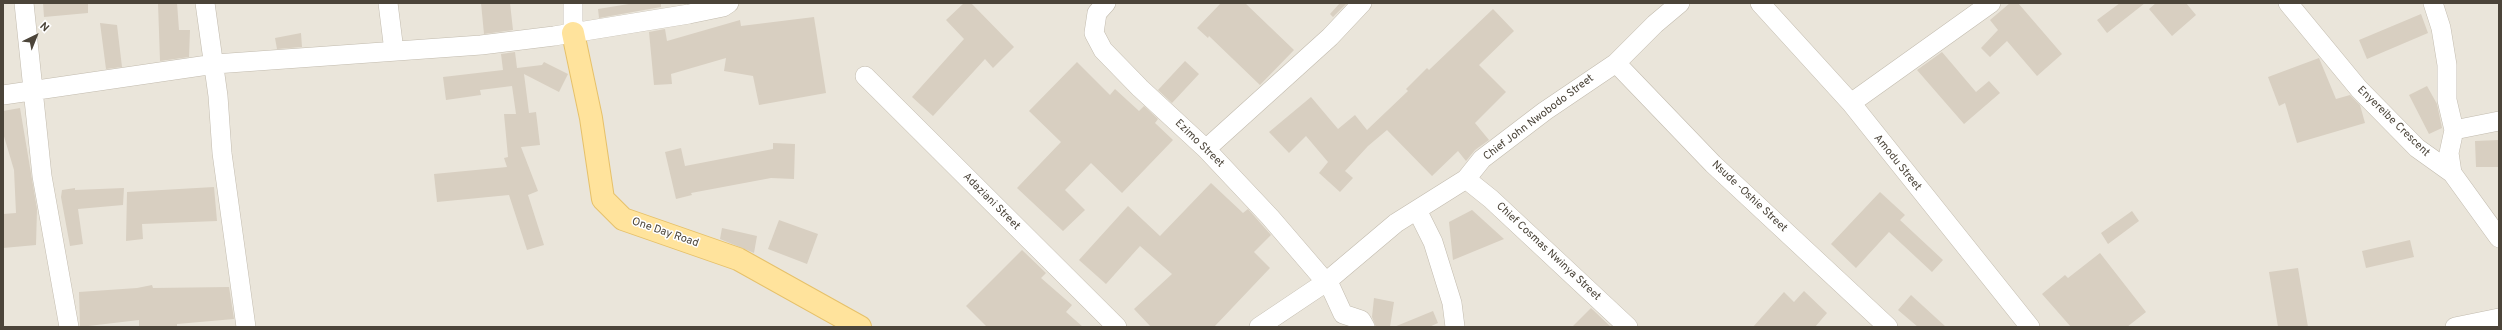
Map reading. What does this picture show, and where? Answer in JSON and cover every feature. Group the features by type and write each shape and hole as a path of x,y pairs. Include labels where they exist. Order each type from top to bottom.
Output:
{"main road":[{"name":"One Day Road","path":"573,33 591,118 603,199 623,219 738,259 860,327"}],"street":[{"path":"24,3 32,92 43,182 69,327"},
{"path":"206,3 214,64 222,152 246,327"},
{"path":"388,3 394,51"},
{"path":"572,3 573,33"},
{"path":"3,96 214,64 481,45 573,33 689,14 723,7 729,3"},
{"name":"Ezimo Street","path":"1106,3 1097,13 1094,33 1103,50 1140,88 1206,149 1270,216 1331,288 1343,314 1361,320 1366,327"},
{"path":"1206,149 1330,37 1362,3"},
{"name":"Chief John Nwobodo Street","path":"1259,327 1326,282 1396,223 1466,179 1482,159 1546,111 1616,63 1680,3"},
{"name":"Amodu Street","path":"1760,3 1850,103 2030,327"},
{"path":"1850,103 1991,3"},
{"name":"Enyereibe Crescent","path":"2288,3 2359,89 2417,148 2452,173 2499,238"},
{"path":"2433,3 2441,28 2446,65 2446,100 2454,130 2449,153 2452,173"},
{"name":"Nsude -Oshie Street","path":"1616,63 1713,164 1888,327"},
{"name":"Adaziani Street","path":"865,76 1117,327"},
{"path":"2454,130 2499,121"},
{"name":"Chief Cosmas Nwinya Street","path":"1466,179 1497,204 1628,327"},
{"path":"1417,210 1433,242 1452,304 1455,327"},
{"path":"2455,327 2499,318"}],"shaded area":[{"path":"3,3 2499,3 2499,327 3,327"}],"building":[{"path":"43,3 88,3 88,13 44,17"},
{"path":"158,3 177,3 179,30 190,30 189,57 160,61"},
{"path":"481,3 510,3 513,30 484,34"},
{"path":"635,3 661,3 661,7 599,18 598,9"},
{"path":"964,3 971,3 1014,47 993,68 985,59 933,116 912,97 964,39 946,20"},
{"path":"1221,3 1245,3 1294,50 1260,85 1209,36 1208,38 1197,28"},
{"path":"1340,3 1347,3 1333,17 1330,14"},
{"path":"2010,3 2018,3 2062,54 2037,76 2007,41 1990,57 1981,48 1998,30 1990,20"},
{"path":"2120,3 2145,3 2107,33 2097,20"},
{"path":"2156,3 2186,3 2196,15 2172,36 2149,9"},
{"path":"1493,9 1514,31 1479,65 1506,92 1475,123 1489,140 1475,150 1466,161 1458,151 1432,176 1387,130 1368,146 1345,171 1353,178 1340,192 1319,173 1328,162 1306,136 1289,153 1269,132 1311,97 1338,129 1355,115 1367,130 1408,91 1406,89 1427,68 1429,70"},
{"path":"2421,14 2428,33 2367,59 2359,40"},
{"path":"814,17 826,93 759,105 753,76 724,71 726,58 671,74 672,84 654,85 649,32 665,29 667,41 740,20 741,26"},
{"path":"100,23 117,25 122,67 106,69"},
{"path":"301,33 302,47 277,49 275,38"},
{"path":"515,52 517,68 542,65 544,62 568,74 559,92 524,74 529,113 536,112 540,145 521,147 538,191 528,195 544,245 527,250 509,195 437,202 434,174 507,167 504,158 508,157 504,114 516,114 512,86 480,90 481,95 446,100 443,77 503,70 501,54"},
{"path":"1942,52 1976,92 1989,81 2000,93 1964,124 1917,70"},
{"path":"2319,58 2336,99 2350,95 2360,105 2365,123 2297,143 2285,103 2279,106 2268,77"},
{"path":"1185,61 1199,74 1172,103 1158,90"},
{"path":"1077,62 1110,95 1115,89 1139,111 1144,106 1158,119 1155,123 1173,140 1122,193 1091,163 1065,190 1085,210 1063,231 1017,188 1061,142 1029,111"},
{"path":"2427,86 2437,104 2442,128 2429,134 2409,95"},
{"path":"20,108 37,209 36,245 3,248 3,214 16,213 14,170 3,133 3,111"},
{"path":"2499,140 2499,167 2476,167 2475,141"},
{"path":"773,143 795,144 794,179 771,178 691,193 692,195 676,199 665,152 681,148 685,166 773,149"},
{"path":"1211,183 1243,213 1248,209 1271,235 1254,252 1270,268 1214,327 1151,327 1134,309 1172,274 1140,246 1106,284 1079,260 1128,206 1160,236"},
{"path":"214,187 217,221 142,224 143,239 126,241 127,192"},
{"path":"75,188 75,190 124,188 123,205 78,209 83,244 70,246 61,197 62,190"},
{"path":"1880,192 1905,215 1900,220 1943,260 1932,272 1889,232 1856,268 1831,244"},
{"path":"1472,210 1504,239 1453,260 1449,222"},
{"path":"2132,211 2139,221 2108,244 2101,233"},
{"path":"779,220 818,234 807,264 768,249"},
{"path":"722,228 757,236 754,253 720,239"},
{"path":"2410,240 2414,257 2366,268 2362,251"},
{"path":"1022,250 1046,273 1041,278 1072,305 1066,312 1083,327 987,327 966,306"},
{"path":"2100,253 2146,312 2127,327 2071,327 2042,294 2065,275 2068,278"},
{"path":"2298,268 2308,327 2278,327 2269,272"},
{"path":"152,285 153,288 229,287 234,319 177,324 177,327 139,327 139,320 80,327 79,292 137,288"},
{"path":"1804,291 1827,313 1815,327 1753,327 1784,292 1794,302"},
{"path":"1911,295 1946,327 1918,327 1898,310"},
{"path":"1374,298 1394,302 1390,327 1376,327 1372,317"},
{"path":"1591,308 1611,327 1572,327"},
{"path":"1433,311 1438,323 1429,327 1394,327"}]}
